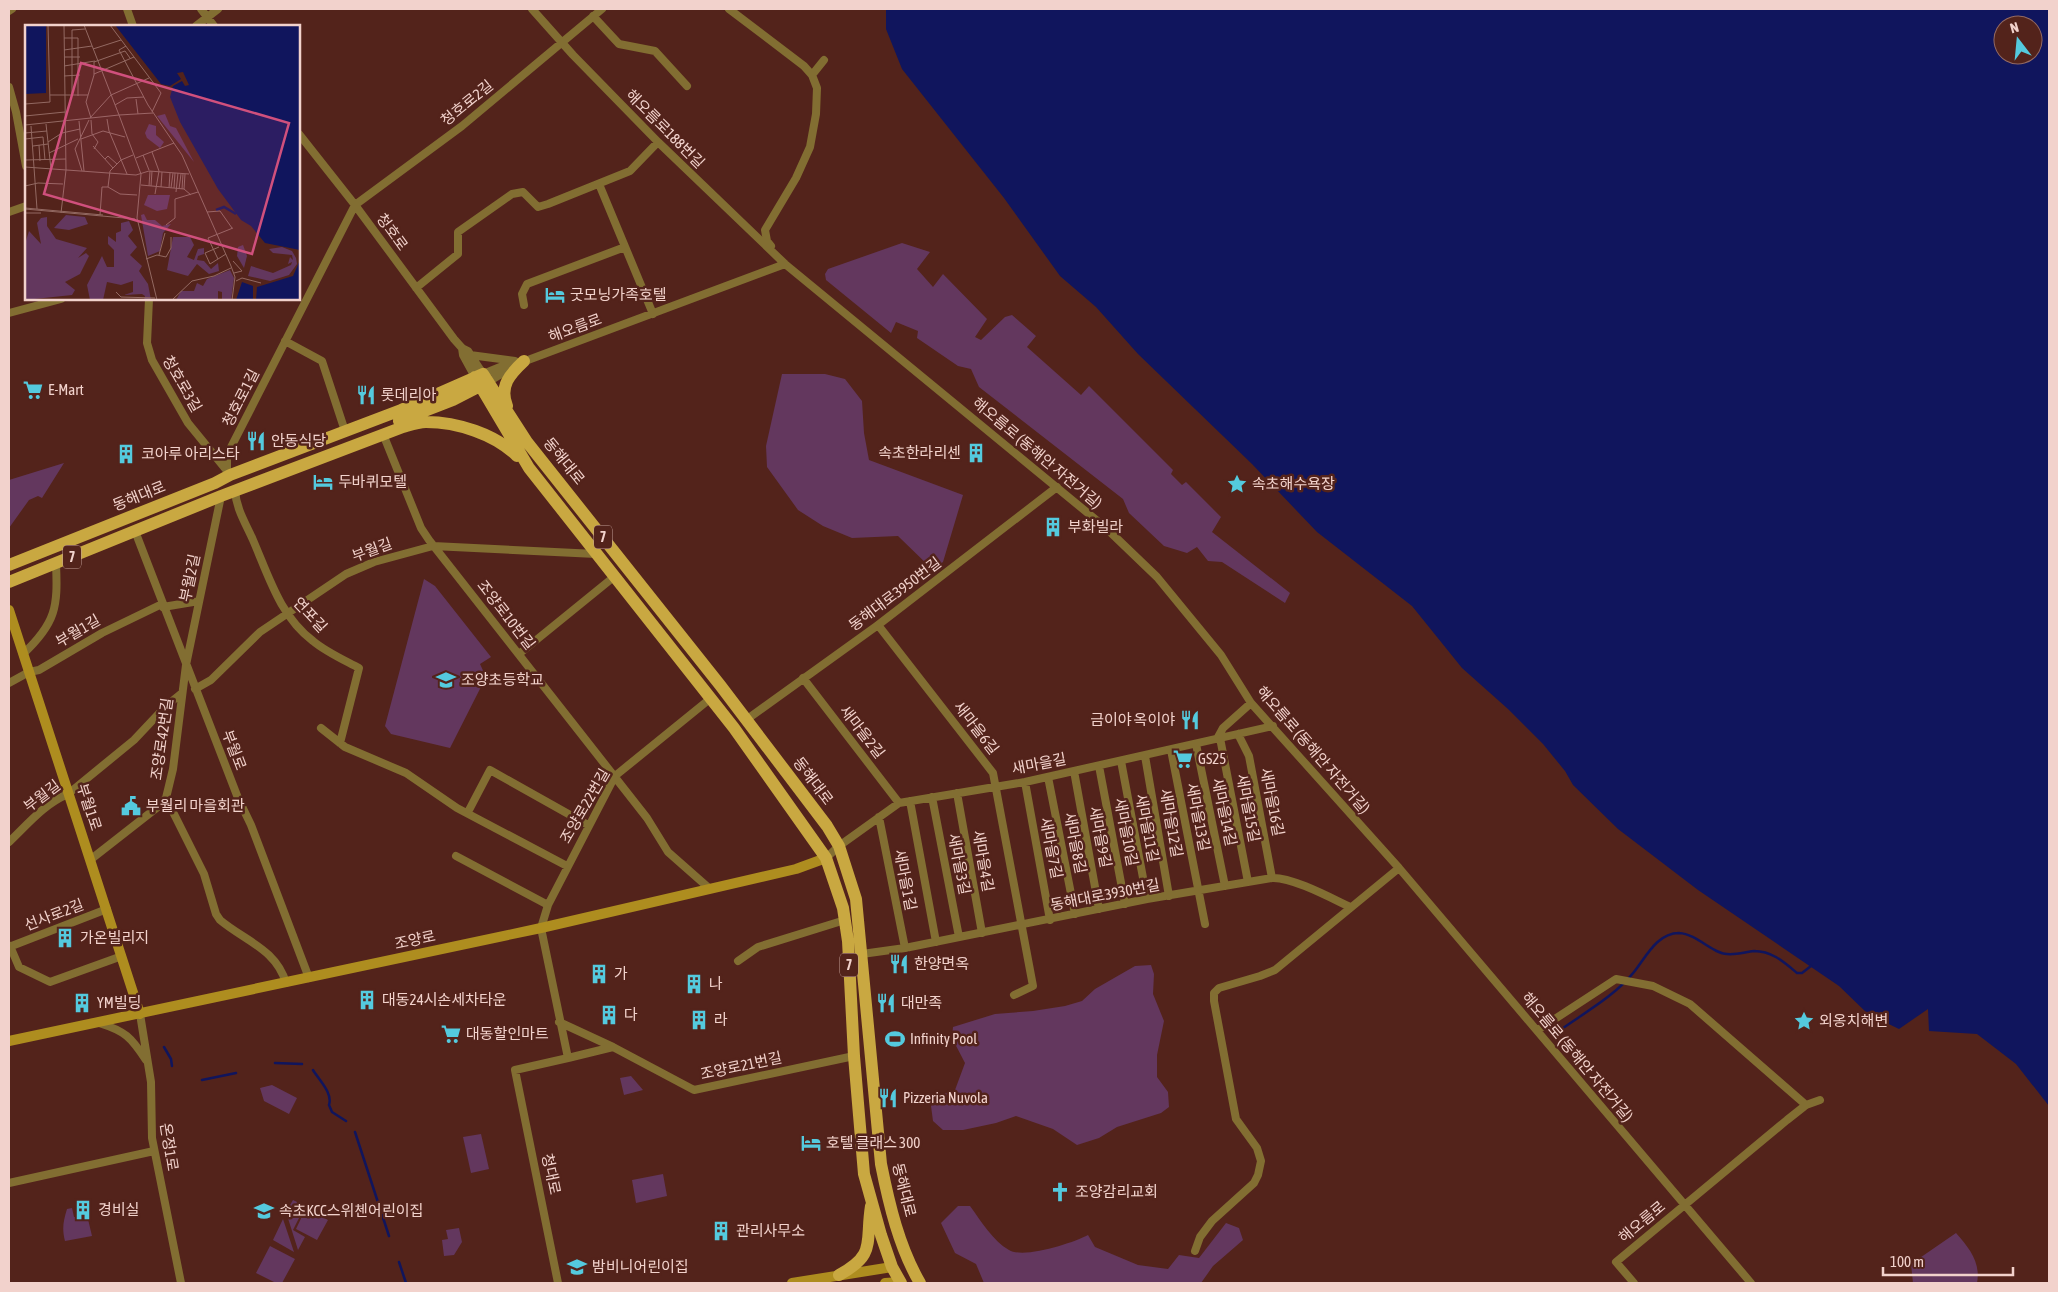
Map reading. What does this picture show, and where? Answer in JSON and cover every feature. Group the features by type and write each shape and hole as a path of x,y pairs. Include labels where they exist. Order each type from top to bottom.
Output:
{"main road":[{"path":"511,418 504,397 504,391 511,372 519,363"},
{"name":"동해대로","path":"9,564 215,483 228,472 481,380"},
{"name":"동해대로","path":"481,380 527,442 746,720 827,826 839,846 856,899 881,1164 890,1208 918,1281"},
{"name":"동해대로","path":"339,451 370,432 453,400 481,380"},
{"name":"동해대로","path":"481,380 529,468"},
{"name":"동해대로","path":"9,582 236,490 403,427 424,422 444,423 507,445 529,468 711,698 826,858 843,908 845,920 863,1166 871,1203 892,1267 900,1282"},
{"path":"228,472 236,490"},
{"path":"711,698 722,689"},
{"path":"839,1275 853,1267 862,1259 867,1251 871,1203"},
{"path":"892,1267 911,1264"},
{"path":"900,1282 918,1281"}],"street":[{"path":"127,9 133,25"},
{"path":"200,9 213,25"},
{"path":"197,25 218,9"},
{"name":"해오름로188번길","path":"532,9 573,55 658,142 785,264"},
{"name":"청호로2길","path":"355,205 462,126 602,9"},
{"path":"729,9 804,66 812,75 817,88 816,114 810,146 800,170 765,230 767,241 785,264"},
{"path":"593,16 619,44 655,51 688,86"},
{"path":"812,75 824,60"},
{"path":"9,87 12,113 25,162"},
{"name":"청호로","path":"300,135 355,205 462,348 470,355 481,380"},
{"path":"416,288 458,254 458,232 512,194 523,192 538,207 630,171 658,142"},
{"path":"599,184 653,314"},
{"name":"청호로1길","path":"228,472 227,455 355,205"},
{"path":"9,212 25,206"},
{"path":"524,305 522,294 527,284 626,247"},
{"name":"해오름로","path":"481,380 508,371 519,363 785,264"},
{"name":"해오름로 (동해안 자전거길)","path":"785,264 1106,528 1157,577 1221,655 1251,703 1399,868 1751,1283"},
{"path":"9,313 56,300"},
{"name":"청호로3길","path":"149,300 147,343 152,360 188,423 228,472"},
{"path":"285,341 322,362 345,431"},
{"name":"청호로","path":"462,348 463,355 481,380"},
{"path":"470,355 519,363"},
{"name":"조양로10번길","path":"383,434 422,528 433,546 615,776 647,818 668,852 710,889"},
{"name":"동해대로3950번길","path":"746,720 878,625 1057,487"},
{"name":"연포길","path":"236,490 236,503 254,541 270,584 287,614 313,641 359,668 340,743"},
{"name":"부월2길","path":"186,665 221,496"},
{"name":"부월로","path":"135,531 309,978"},
{"name":"부월길","path":"195,689 211,680 260,632 346,574 374,562 433,546 596,554"},
{"name":"부월1길","path":"23,654 41,634 54,612 57,593 56,564"},
{"path":"519,654 615,576"},
{"name":"부월1길","path":"9,683 29,672 39,670 102,633 163,606 199,601"},
{"name":"부월1로","path":"9,610 140,1014"},
{"name":"새마을6길","path":"878,625 993,773 1033,986 1014,996"},
{"name":"조양로42번길","path":"186,665 173,769 166,798 204,874 216,914 220,920 273,956 282,970 286,983"},
{"name":"새마을2길","path":"803,678 899,803"},
{"name":"부월길","path":"9,842 42,810 58,798 68,794 134,740 166,706 182,693"},
{"name":"조양로22번길","path":"541,928 548,905 615,776 711,698"},
{"path":"1219,739 1223,728 1251,703"},
{"name":"새마을길","path":"826,858 839,846 899,803 1025,782 1272,726"},
{"path":"321,728 345,747 406,773 457,808 468,812 567,866"},
{"name":"새마을16길","path":"1238,734 1249,756 1272,878"},
{"name":"새마을15길","path":"1219,739 1248,882"},
{"name":"새마을14길","path":"1196,744 1225,886"},
{"name":"새마을13길","path":"1171,750 1205,924"},
{"name":"새마을12길","path":"1145,756 1170,896"},
{"name":"새마을11길","path":"1121,761 1147,900"},
{"name":"새마을10길","path":"1099,766 1125,904"},
{"path":"468,812 490,770 588,825"},
{"name":"새마을9길","path":"1074,771 1100,909"},
{"name":"새마을8길","path":"1048,777 1075,914"},
{"name":"새마을7길","path":"1025,782 1050,920"},
{"name":"새마을4길","path":"956,793 982,933"},
{"name":"새마을3길","path":"932,797 959,937"},
{"path":"90,860 159,806 166,798"},
{"path":"910,801 936,942"},
{"name":"새마을1길","path":"879,817 905,948"},
{"path":"456,856 548,905"},
{"name":"조양로","path":"9,1041 541,928 796,868 826,858"},
{"path":"1195,1251 1205,1229 1254,1183 1260,1168 1257,1148 1236,1119 1214,993 1219,988 1275,970 1399,868"},
{"name":"동해대로3930번길","path":"862,954 905,948 1125,904 1272,878 1283,878 1350,907"},
{"name":"선사로2길","path":"107,909 10,946 19,967 50,982 122,956"},
{"path":"738,961 758,947 845,920"},
{"path":"541,928 568,1058 613,1047"},
{"path":"1538,1030 1616,979 1653,986 1690,1004 1806,1105"},
{"name":"온정1로","path":"140,1014 152,1088 150,1125 181,1283"},
{"name":"조양로21번길","path":"560,1022 613,1047 694,1090 854,1056"},
{"path":"98,1023 118,1029 127,1035 149,1064"},
{"name":"청대로","path":"558,1283 515,1070 568,1058"},
{"path":"1684,1205 1806,1105 1820,1100"},
{"path":"9,1183 154,1151"},
{"name":"해오름로","path":"1634,1283 1616,1262 1684,1205"},
{"path":"792,1283 892,1267"},
{"path":"885,1283 900,1282"}],"shaded area":[{"path":"886,9 2049,9 2049,1106 2016,1064 1977,1034 1929,1031 1928,1009 1899,1029 1868,1014 1839,986 1698,890 1618,829 1573,785 1565,771 1543,744 1508,709 1462,668 1412,606 1317,532 1252,464 1138,354 1096,307 1060,276 1004,198 902,69 886,29"},
{"path":"902,243 930,252 917,269 933,287 943,274 987,319 975,337 981,340 1005,317 1012,315 1036,336 1027,347 1081,395 1089,386 1173,470 1171,474 1182,485 1186,482 1221,517 1212,532 1290,593 1285,603 1222,562 1208,561 1197,547 1187,553 1164,546 1129,513 1123,499 979,387 971,369 958,366 917,338 918,331 896,322 891,333 826,280 825,274 828,269"},
{"path":"782,374 825,374 845,379 862,401 864,433 869,460 963,495 943,562 932,569 898,536 852,538 823,526 798,510 767,467 766,446"},
{"path":"64,463 42,498 38,496 29,500 9,528 9,480"},
{"path":"424,579 435,586 491,657 480,664 486,677 450,748 391,734 385,726"},
{"path":"1151,965 1154,974 1153,994 1164,1021 1157,1055 1157,1077 1168,1092 1169,1107 1161,1113 1117,1127 1099,1138 1077,1145 1053,1129 1016,1116 996,1123 963,1130 943,1130 933,1121 931,1106 938,1096 955,1090 965,1063 952,1038 953,1027 995,1014 1033,1011 1082,1001 1095,989 1135,966"},
{"path":"631,1076 643,1090 624,1095 620,1078"},
{"path":"272,1085 297,1098 289,1114 264,1101 260,1088"},
{"path":"481,1134 489,1169 471,1173 463,1137"},
{"path":"663,1174 667,1196 636,1203 632,1180"},
{"path":"293,1200 305,1206 293,1230 305,1237 298,1250 286,1212"},
{"path":"958,1206 970,1206 1003,1246 1016,1252 1026,1253 1048,1249 1088,1235 1095,1247 1138,1265 1168,1269 1179,1255 1199,1258 1226,1223 1239,1228 1243,1240 1213,1266 1201,1283 984,1283 976,1264 955,1253 941,1223"},
{"path":"72,1208 74,1217 87,1215 92,1236 65,1241 63,1229 65,1218 67,1209"},
{"path":"306,1208 328,1220 317,1240 296,1229"},
{"path":"283,1219 294,1252 273,1240"},
{"path":"459,1228 462,1242 454,1255 444,1256 442,1240 448,1239 446,1230"},
{"path":"1956,1233 1976,1262 1977,1283 1913,1283 1911,1264"},
{"path":"270,1246 295,1259 282,1283 276,1283 256,1273"}],"waterway":[{"path":"1556,1033 1617,989 1634,972 1658,941 1671,934 1686,934 1716,951 1727,954 1760,951 1777,958 1797,973 1802,973 1811,966"},
{"path":"164,1047 171,1059 172,1066"},
{"path":"275,1063 302,1064"},
{"path":"313,1070 327,1091 332,1112 346,1121"},
{"path":"202,1080 236,1073"},
{"path":"355,1132 389,1236"},
{"path":"399,1262 406,1283"}],"place":[{"name":"굿모닝가족호텔","path":"555,295"},
{"name":"E-Mart","path":"33,390"},
{"name":"롯데리아","path":"366,395"},
{"name":"안동식당","path":"256,441"},
{"name":"속초한라리센","path":"976,453"},
{"name":"코아루 아리스타","path":"126,454"},
{"name":"두바퀴모텔","path":"323,482"},
{"name":"속초해수욕장","path":"1237,484"},
{"name":"부화빌라","path":"1053,527"},
{"name":"조양초등학교","path":"446,680"},
{"name":"금이야 옥이야","path":"1190,720"},
{"name":"GS25","path":"1183,759"},
{"name":"부월리 마을회관","path":"131,806"},
{"name":"가온빌리지","path":"65,938"},
{"name":"한양면옥","path":"899,964"},
{"name":"가","path":"599,974"},
{"name":"나","path":"694,984"},
{"name":"대동24시손세차타운","path":"367,1000"},
{"name":"YM빌딩","path":"82,1003"},
{"name":"대만족","path":"886,1003"},
{"name":"다","path":"609,1015"},
{"name":"라","path":"699,1020"},
{"name":"외옹치해변","path":"1804,1021"},
{"name":"대동할인마트","path":"451,1034"},
{"name":"Infinity Pool","path":"895,1039"},
{"name":"Pizzeria Nuvola","path":"888,1098"},
{"name":"호텔 클래스 300","path":"811,1143"},
{"name":"조양감리교회","path":"1060,1192"},
{"name":"경비실","path":"83,1210"},
{"name":"속초KCC스위첸어린이집","path":"264,1211"},
{"name":"관리사무소","path":"721,1231"},
{"name":"밤비니어린이집","path":"577,1267"}]}
